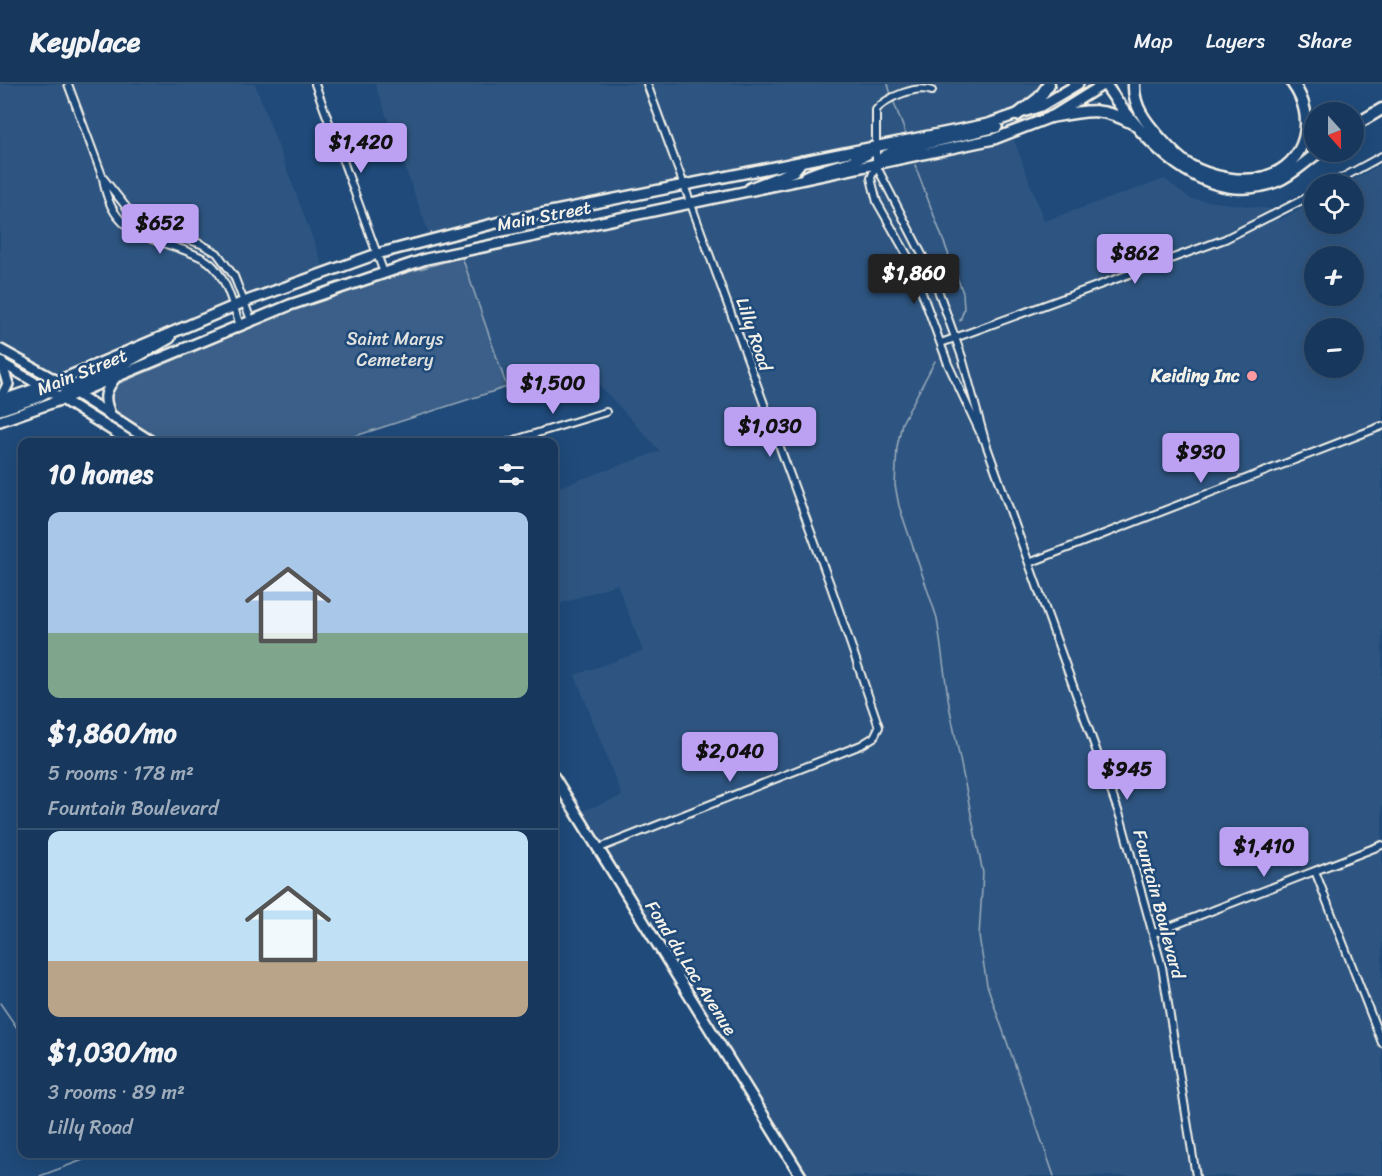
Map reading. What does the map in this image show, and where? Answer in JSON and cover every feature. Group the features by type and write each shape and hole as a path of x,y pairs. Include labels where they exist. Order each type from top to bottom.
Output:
{"highway":[{"path":"1013,117 1039,98 1049,84"},
{"path":"1105,84 1163,155 1182,169 1223,185 1258,186 1278,181 1305,162"},
{"path":"1134,84 1136,102 1141,114 1178,157 1206,172 1229,178 1248,179 1264,178 1282,170 1299,153 1304,143 1307,130 1306,112 1293,84"},
{"path":"1364,120 1382,109"},
{"path":"1051,117 1088,110 1101,110 1139,126"}],"main road":[{"name":"Main Street","path":"0,400 45,389 58,381 244,302 377,254 518,219 1013,117 1053,100 1078,84"},
{"name":"Main Street","path":"72,391 115,377 251,320 426,259 522,237 994,140 1051,117 1105,84"},
{"path":"876,165 887,154 990,130 1013,117"},
{"path":"798,182 833,165 866,157 876,147"},
{"path":"743,193 760,182 794,171 802,161"},
{"path":"518,219 522,237"},
{"path":"60,400 189,325"},
{"path":"0,362 8,384 0,400"},
{"path":"111,416 104,395 115,377"},
{"path":"58,381 146,438"},
{"path":"0,410 45,389 124,438"},
{"name":"Main Street","path":"0,421 60,400"},
{"name":"Fond du Lac Avenue","path":"558,784 801,1176"}],"street":[{"path":"68,84 103,178 105,194 118,219 134,232 191,252 208,261 217,270 240,325"},
{"path":"315,84 384,273"},
{"name":"Lilly Road","path":"597,849 861,745 874,737 879,724 647,84"},
{"path":"876,165 874,117 876,110 886,101 898,96 924,88 932,91"},
{"path":"1349,174 1382,156"},
{"name":"Fountain Boulevard","path":"876,165 883,174 894,205 927,263 955,338 980,415 986,444 1121,819 1154,933 1176,1042 1196,1176"},
{"name":"Fountain Boulevard","path":"876,165 871,178 877,202 910,260 972,419 986,444"},
{"path":"103,178 114,189 132,217 148,226 194,242 217,253 228,265 251,320"},
{"path":"941,343 1225,239 1304,199"},
{"path":"144,236 148,226"},
{"path":"191,252 194,242"},
{"path":"0,349 58,381"},
{"path":"0,362 45,389"},
{"path":"521,438 606,412"},
{"path":"1029,563 1382,426"},
{"path":"1154,933 1382,845"},
{"path":"1315,871 1381,1039"}],"shaded area":[{"path":"0,84 255,84 323,266 62,373 50,372 0,343"},
{"path":"375,84 1039,84 1035,97 1016,110 985,119 571,202 429,234"},
{"path":"1014,140 1044,221 1165,179 1191,199 1271,209 1280,220 1304,207 1304,234 1364,234 1364,174 1382,164 1382,1176 807,1176 582,811 622,796 575,675 643,651 617,584 558,605 558,488 660,451 580,364 507,387 462,257 905,165"}],"green space":[{"name":"Saint Marys Cemetery","path":"462,257 507,387 349,438 156,438 110,407 108,394 115,385 295,309 370,283"}],"waterway":[{"path":"888,84 891,95"},
{"path":"893,100 905,132"},
{"path":"915,165 963,293 964,309 960,321"},
{"path":"935,361 902,423 897,447 895,485 899,506 937,618 949,705 983,873 979,936 987,985 1054,1176"},
{"path":"0,1003 18,1029"},
{"path":"40,1176 88,1158"}],"place":[{"name":"Keiding Inc","path":"1252,376"}]}
